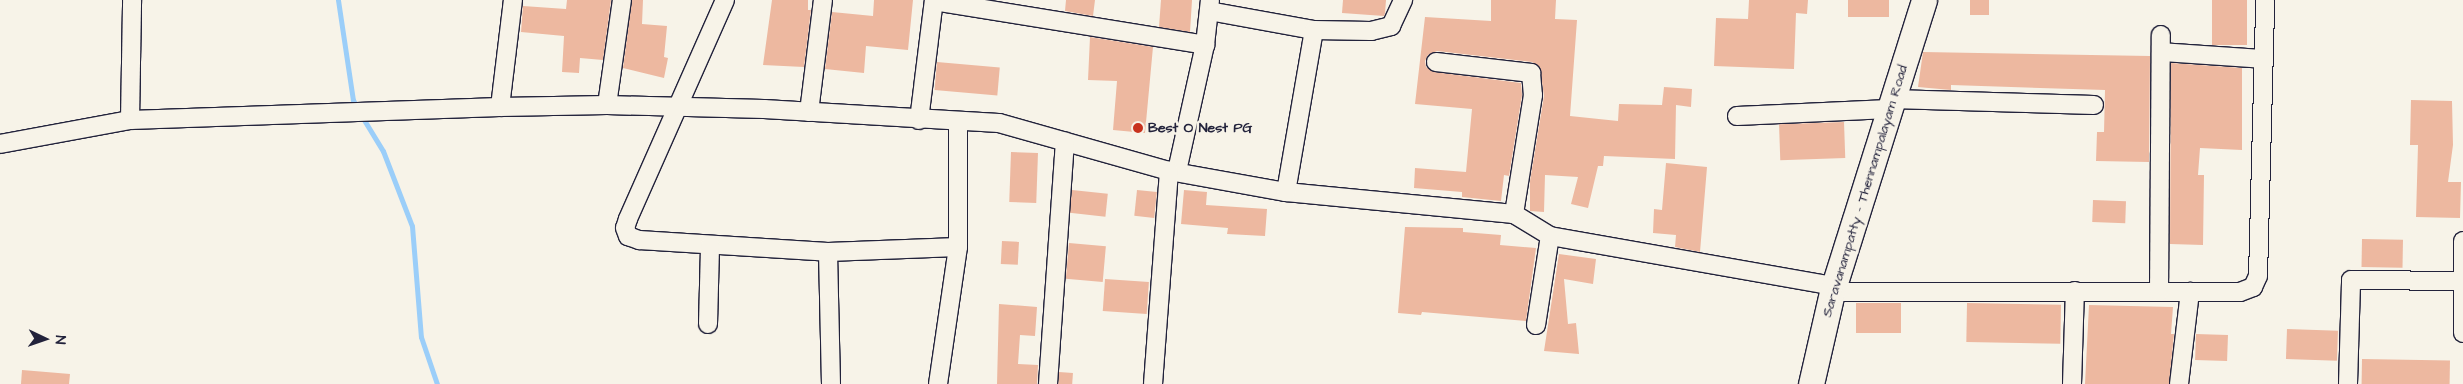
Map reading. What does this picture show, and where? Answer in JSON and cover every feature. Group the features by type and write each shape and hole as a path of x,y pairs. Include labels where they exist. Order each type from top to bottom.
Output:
{"main road":[{"name":"Saravanampatty - Thennampalayam Road","path":"1810,384 1833,289 1924,0"}],"street":[{"path":"130,120 132,0"},
{"path":"500,107 513,0"},
{"path":"607,105 622,0"},
{"path":"725,0 676,106 625,228 628,236 639,240 828,252 958,247"},
{"path":"810,112 823,0"},
{"path":"918,120 934,0 1205,45"},
{"path":"1153,384 1173,171 1205,45 1210,6 1314,30 1371,32 1391,26 1403,0"},
{"path":"0,144 130,120 500,107 676,106 810,112 958,123 999,123 1173,171 1286,192 1514,214 1550,236 1833,289 2240,292 2253,287 2258,276 2265,0"},
{"path":"1286,192 1314,30"},
{"path":"2159,292 2161,44 2264,59"},
{"path":"1436,62 1531,73 1533,95 1514,214"},
{"path":"1737,116 1891,104 2094,105"},
{"path":"938,384 958,247 958,123"},
{"path":"1048,384 1065,142"},
{"path":"1536,325 1550,236"},
{"path":"2463,241 2463,334"},
{"path":"708,324 710,245"},
{"path":"828,252 831,384"},
{"path":"2348,384 2352,280 2462,281"},
{"path":"2072,384 2076,291"},
{"path":"2179,384 2190,292"}],"building":[{"path":"567,0 611,0 603,60 580,58 579,73 562,72 564,36 521,32 523,6 566,9"},
{"path":"632,0 643,0 642,24 667,26 664,57 668,58 664,78 623,68"},
{"path":"772,0 808,0 808,10 811,10 804,67 763,65"},
{"path":"874,0 913,0 908,50 866,46 864,73 825,69 832,12 873,16"},
{"path":"1066,0 1095,0 1093,16 1065,11"},
{"path":"1161,0 1192,0 1190,32 1159,27"},
{"path":"1343,0 1386,0 1384,16 1342,13"},
{"path":"1491,0 1556,0 1555,19 1577,20 1570,116 1618,121 1619,104 1662,105 1664,87 1692,89 1691,107 1676,105 1675,159 1604,156 1603,166 1598,166 1588,208 1571,204 1578,177 1545,175 1544,212 1530,211 1530,181 1544,96 1540,68 1532,62 1437,51 1428,55 1425,61 1426,67 1434,72 1521,83 1522,95 1509,176 1504,175 1501,201 1462,197 1462,192 1414,188 1415,168 1466,172 1472,109 1415,104 1425,17 1491,21"},
{"path":"1749,0 1808,0 1807,14 1796,13 1794,69 1714,66 1716,18 1748,19"},
{"path":"1848,0 1889,0 1889,17 1848,17"},
{"path":"1970,0 1989,0 1989,15 1970,15"},
{"path":"2212,0 2247,0 2247,45 2212,45"},
{"path":"1090,37 1153,47 1145,133 1113,130 1117,81 1088,80"},
{"path":"1923,52 2150,56 2149,162 2096,161 2097,132 2104,132 2105,90 1951,85 1951,90 1918,87"},
{"path":"937,62 1000,67 997,95 935,90"},
{"path":"2171,63 2242,68 2242,150 2200,148 2198,175 2204,175 2203,245 2170,244"},
{"path":"2411,100 2452,101 2453,145 2448,182 2461,182 2460,218 2416,217 2418,145 2410,145"},
{"path":"1844,122 1845,158 1780,160 1779,124"},
{"path":"1011,152 1038,153 1036,203 1009,202"},
{"path":"1666,163 1707,167 1700,252 1675,247 1676,235 1653,233 1654,209 1662,210"},
{"path":"1072,190 1108,194 1105,217 1070,213"},
{"path":"1137,190 1157,192 1154,218 1134,216"},
{"path":"1184,190 1207,192 1206,205 1267,209 1265,236 1227,234 1228,228 1181,224"},
{"path":"2093,200 2126,201 2125,223 2092,222"},
{"path":"1405,227 1463,228 1463,232 1501,235 1500,245 1536,248 1526,321 1422,312 1421,315 1398,313"},
{"path":"2362,239 2403,240 2403,268 2362,267"},
{"path":"1002,241 1019,242 1018,265 1001,264"},
{"path":"1069,243 1106,246 1103,282 1066,279"},
{"path":"1559,254 1596,259 1593,284 1564,279 1568,324 1576,323 1579,354 1544,351"},
{"path":"1105,279 1149,282 1147,314 1103,311"},
{"path":"1856,303 1901,303 1901,333 1856,333"},
{"path":"1967,303 2061,305 2060,344 1966,342"},
{"path":"999,304 1037,307 1035,336 1020,335 1018,364 1038,365 1037,384 997,384"},
{"path":"2089,305 2173,307 2171,334 2174,334 2169,384 2085,384"},
{"path":"2287,329 2338,331 2337,361 2286,359"},
{"path":"2196,334 2228,335 2227,361 2195,360"},
{"path":"2362,359 2450,361 2450,384 2362,384"},
{"path":"22,370 70,374 69,384 21,384"},
{"path":"1059,372 1073,373 1072,384 1058,384"}],"waterway":[{"path":"338,0 353,100 357,107"},
{"path":"361,115 383,151 412,226 421,337 437,384"}],"place":[{"name":"Best O Nest PG","path":"1138,128"}]}
